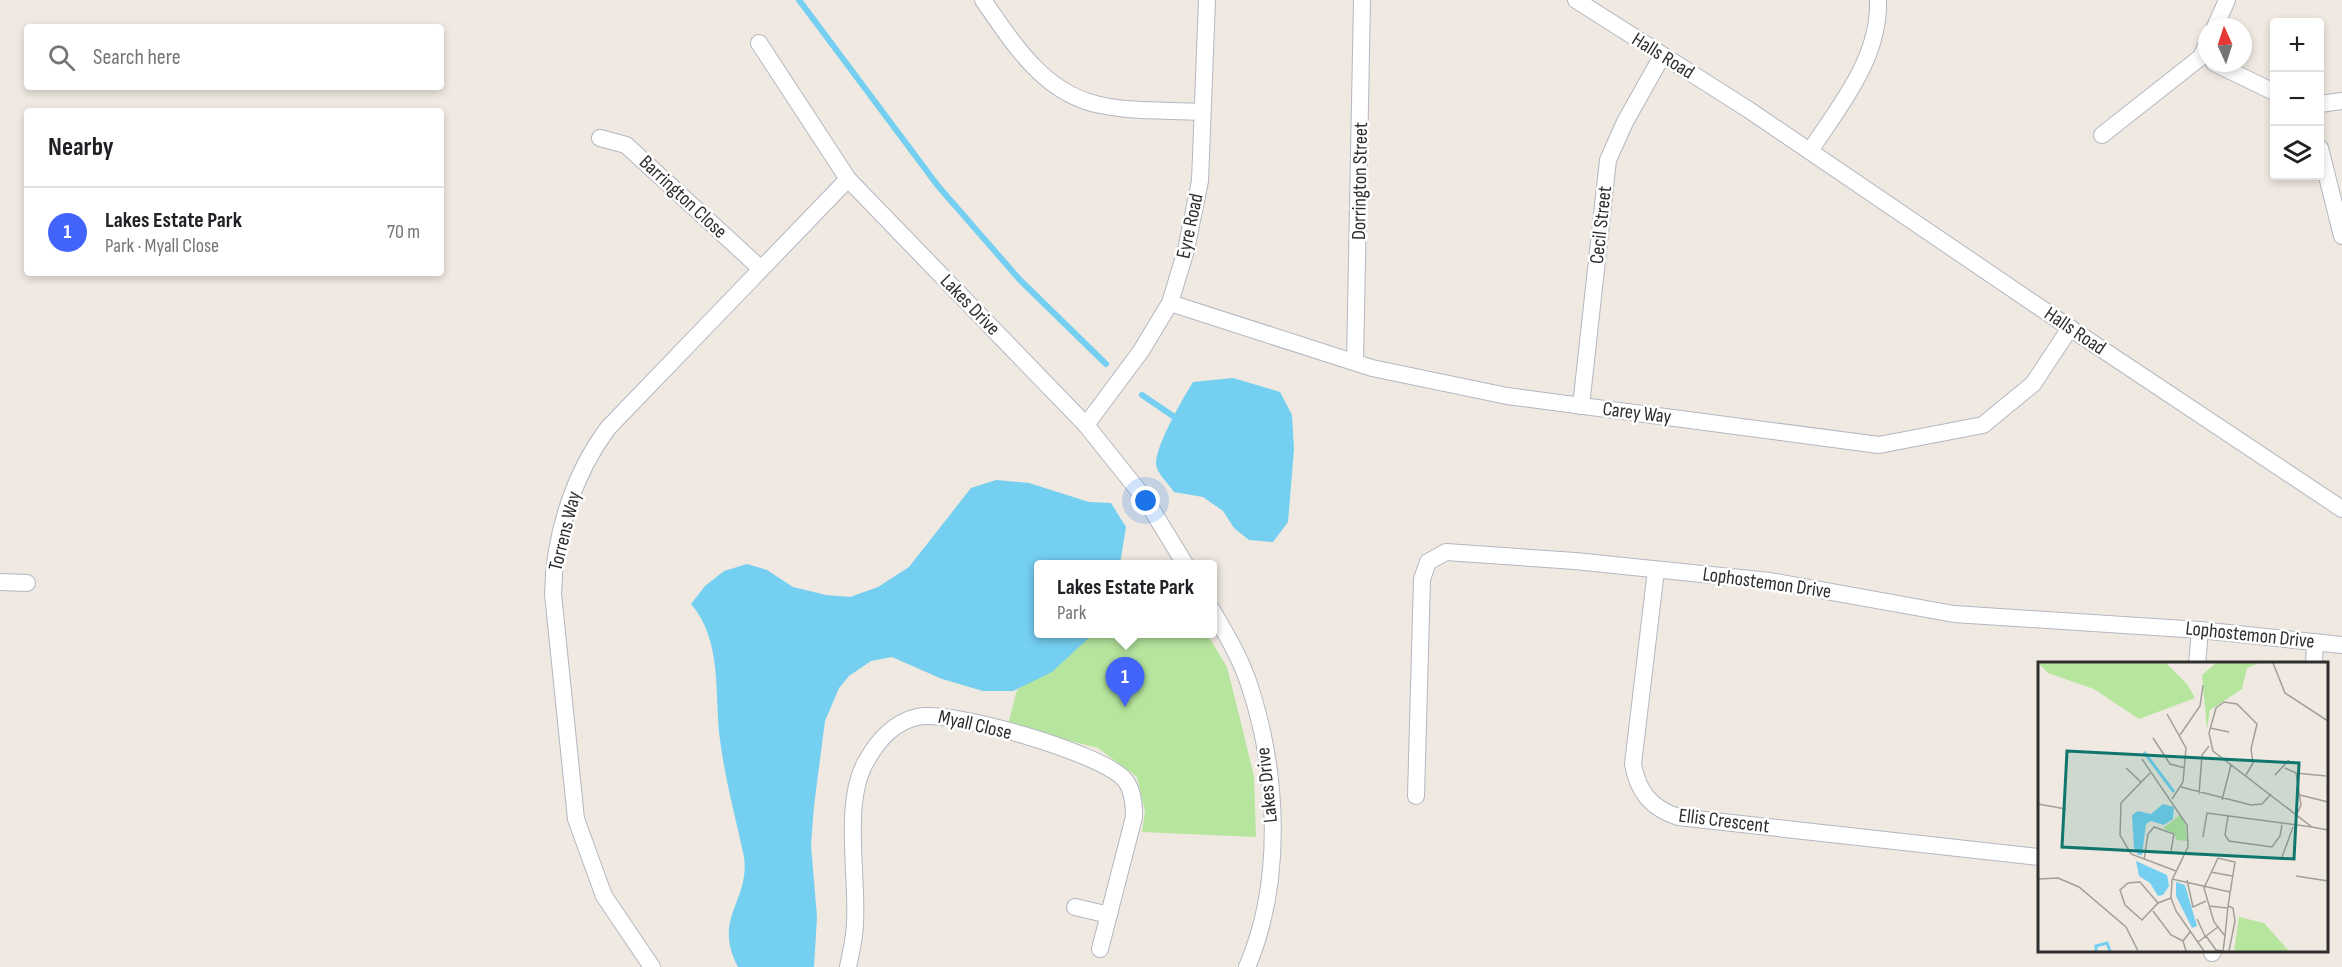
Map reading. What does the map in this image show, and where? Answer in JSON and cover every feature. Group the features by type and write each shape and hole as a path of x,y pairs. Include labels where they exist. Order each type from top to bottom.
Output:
{"street":[{"path":"983,0 1018,50 1033,67 1063,90 1097,105 1113,108 1201,112"},
{"name":"Eyre Road","path":"1086,425 1141,351 1170,303 1186,250 1200,181 1201,112 1208,17 1206,0"},
{"name":"Dorrington Street","path":"1355,362 1362,0"},
{"name":"Halls Road","path":"1576,0 1810,151 2342,509"},
{"path":"1810,151 1862,71 1877,24 1878,0"},
{"path":"2219,18 2227,0"},
{"name":"Lakes Drive","path":"759,43 848,179 1086,425 1146,500 1183,560"},
{"name":"Cecil Street","path":"1581,406 1608,160 1625,122 1662,56"},
{"path":"2102,135 2198,63"},
{"path":"2237,72 2270,90"},
{"path":"2324,104 2342,102"},
{"name":"Barrington Close","path":"600,138 626,145 760,268"},
{"path":"2324,167 2342,236"},
{"name":"Torrens Way","path":"652,967 604,896 576,819 561,682 554,565 573,491 597,443 654,378 848,179"},
{"name":"Carey Way","path":"1170,303 1355,362 1507,396 1879,445 1983,425 2033,384 2070,328"},
{"name":"Lophostemon Drive","path":"1416,796 1422,579 1428,562 1439,555 1453,552 1770,581 1954,614 2200,630 2342,645"},
{"name":"Ellis Crescent","path":"1656,570 1633,764 1642,793 1653,805 1678,817 2038,857"},
{"path":"0,582 27,583"},
{"name":"Lakes Drive","path":"1217,618 1249,684 1270,782 1272,822 1267,888 1246,967"},
{"path":"2198,662 2200,630"},
{"path":"2314,662 2315,642"},
{"name":"Myall Close","path":"848,967 855,921 853,846 858,787 865,761 892,728 916,717 934,714 960,719 1087,756 1112,769 1125,780 1134,801 1134,817 1100,949"},
{"path":"1076,907 1109,915"}],"green space":[{"path":"1078,638 1209,638 1227,667 1254,777 1256,837 1142,832 1145,812 1137,777 1098,748 1008,725 1017,690"}],"water":[{"path":"1233,378 1280,392 1292,415 1294,449 1288,522 1273,542 1249,540 1234,528 1223,511 1203,497 1174,492 1156,464 1160,446 1193,382"},
{"path":"996,480 1029,483 1089,502 1111,503 1126,527 1121,560 1034,560 1034,638 1089,638 1052,672 1013,691 983,691 942,679 892,657 871,661 849,676 839,688 825,721 814,806 811,845 817,917 814,967 738,967 731,950 729,935 730,922 742,886 744,857 722,755 713,651 701,619 691,604 705,586 724,571 747,564 767,570 793,587 826,595 850,597 878,587 909,567 971,488"}],"waterway":[{"path":"799,0 938,186 1020,280 1106,364"},
{"path":"1142,395 1173,416"}],"place":[{"name":"Lakes Estate Park","path":"1125,707"}]}
